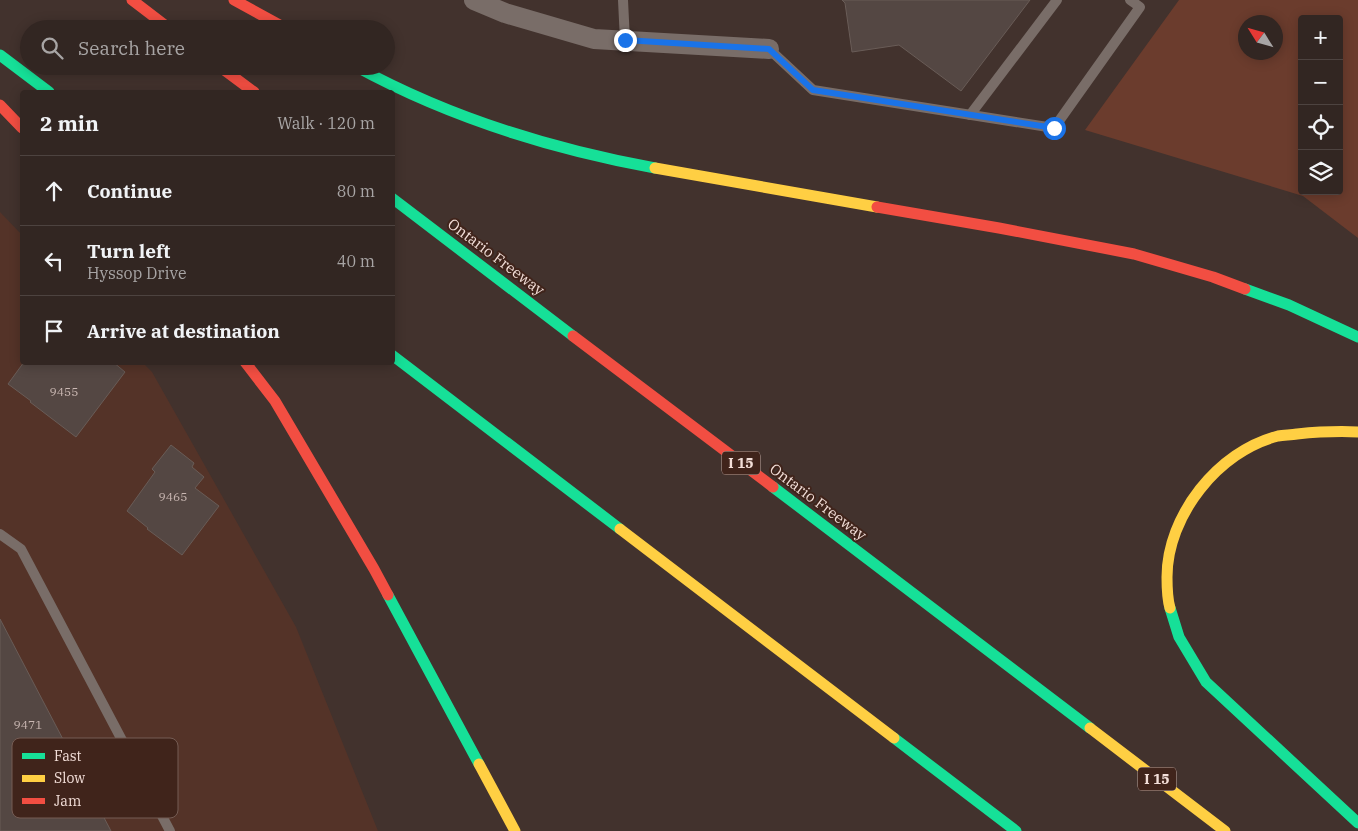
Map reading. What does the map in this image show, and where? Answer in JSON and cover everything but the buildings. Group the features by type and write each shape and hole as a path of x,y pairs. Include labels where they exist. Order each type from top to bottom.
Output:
{"highway":[{"path":"132,0 158,20"},
{"path":"234,0 271,20"},
{"path":"0,55 20,70"},
{"path":"26,75 46,90"},
{"path":"231,75 251,90"},
{"path":"372,75 446,109 520,135 573,150 652,167 999,228 1134,254 1213,277 1281,302 1358,337"},
{"path":"0,106 20,126"},
{"name":"Ontario Freeway","path":"395,200 1225,831"},
{"path":"395,357 1016,831"},
{"path":"247,365 275,401 374,569 515,831"},
{"path":"1358,432 1325,431 1278,436 1247,448 1227,462 1204,483 1183,515 1172,541 1167,569 1167,599 1179,637 1206,682 1358,823"}],"street":[{"path":"474,0 504,13 594,39 769,49"}],"lane":[{"path":"623,0 625,40"},
{"path":"970,115 1057,0"},
{"path":"769,49 813,90 1054,128 1140,7 1130,0"},
{"path":"0,534 21,549 121,738"},
{"path":"163,818 170,831"}],"shaded area":[{"path":"1179,0 1358,0 1358,238 1300,195 1343,195 1343,15 1298,15 1298,194 1085,130"},
{"path":"0,212 20,233 20,365 145,365 152,372 296,627 378,831 0,831"}],"traffic: fast":[{"path":"0,55 20,70"},
{"path":"26,75 46,90"},
{"path":"372,75 426,101 501,129 577,151 655,168"},
{"path":"395,200 573,336"},
{"path":"1245,289 1289,305 1358,337"},
{"path":"395,357 620,529"},
{"path":"773,487 1090,728"},
{"path":"388,595 479,764"},
{"path":"1170,608 1179,637 1206,682 1358,823"},
{"path":"894,738 1016,831"}],"traffic: slow":[{"path":"655,168 877,207"},
{"path":"1170,608 1167,577 1169,554 1176,531 1186,510 1200,489 1217,471 1235,456 1256,444 1278,436 1320,432 1358,432"},
{"path":"620,529 894,738"},
{"path":"1090,728 1225,831"},
{"path":"479,764 515,831"}],"traffic: jam":[{"path":"132,0 158,20"},
{"path":"234,0 271,20"},
{"path":"231,75 251,90"},
{"path":"0,105 20,126"},
{"path":"877,207 1134,254 1213,277 1245,289"},
{"path":"573,336 773,487"},
{"path":"247,365 275,401 388,595"}],"route":[{"path":"625,40 769,49 813,90 1054,128"}]}
